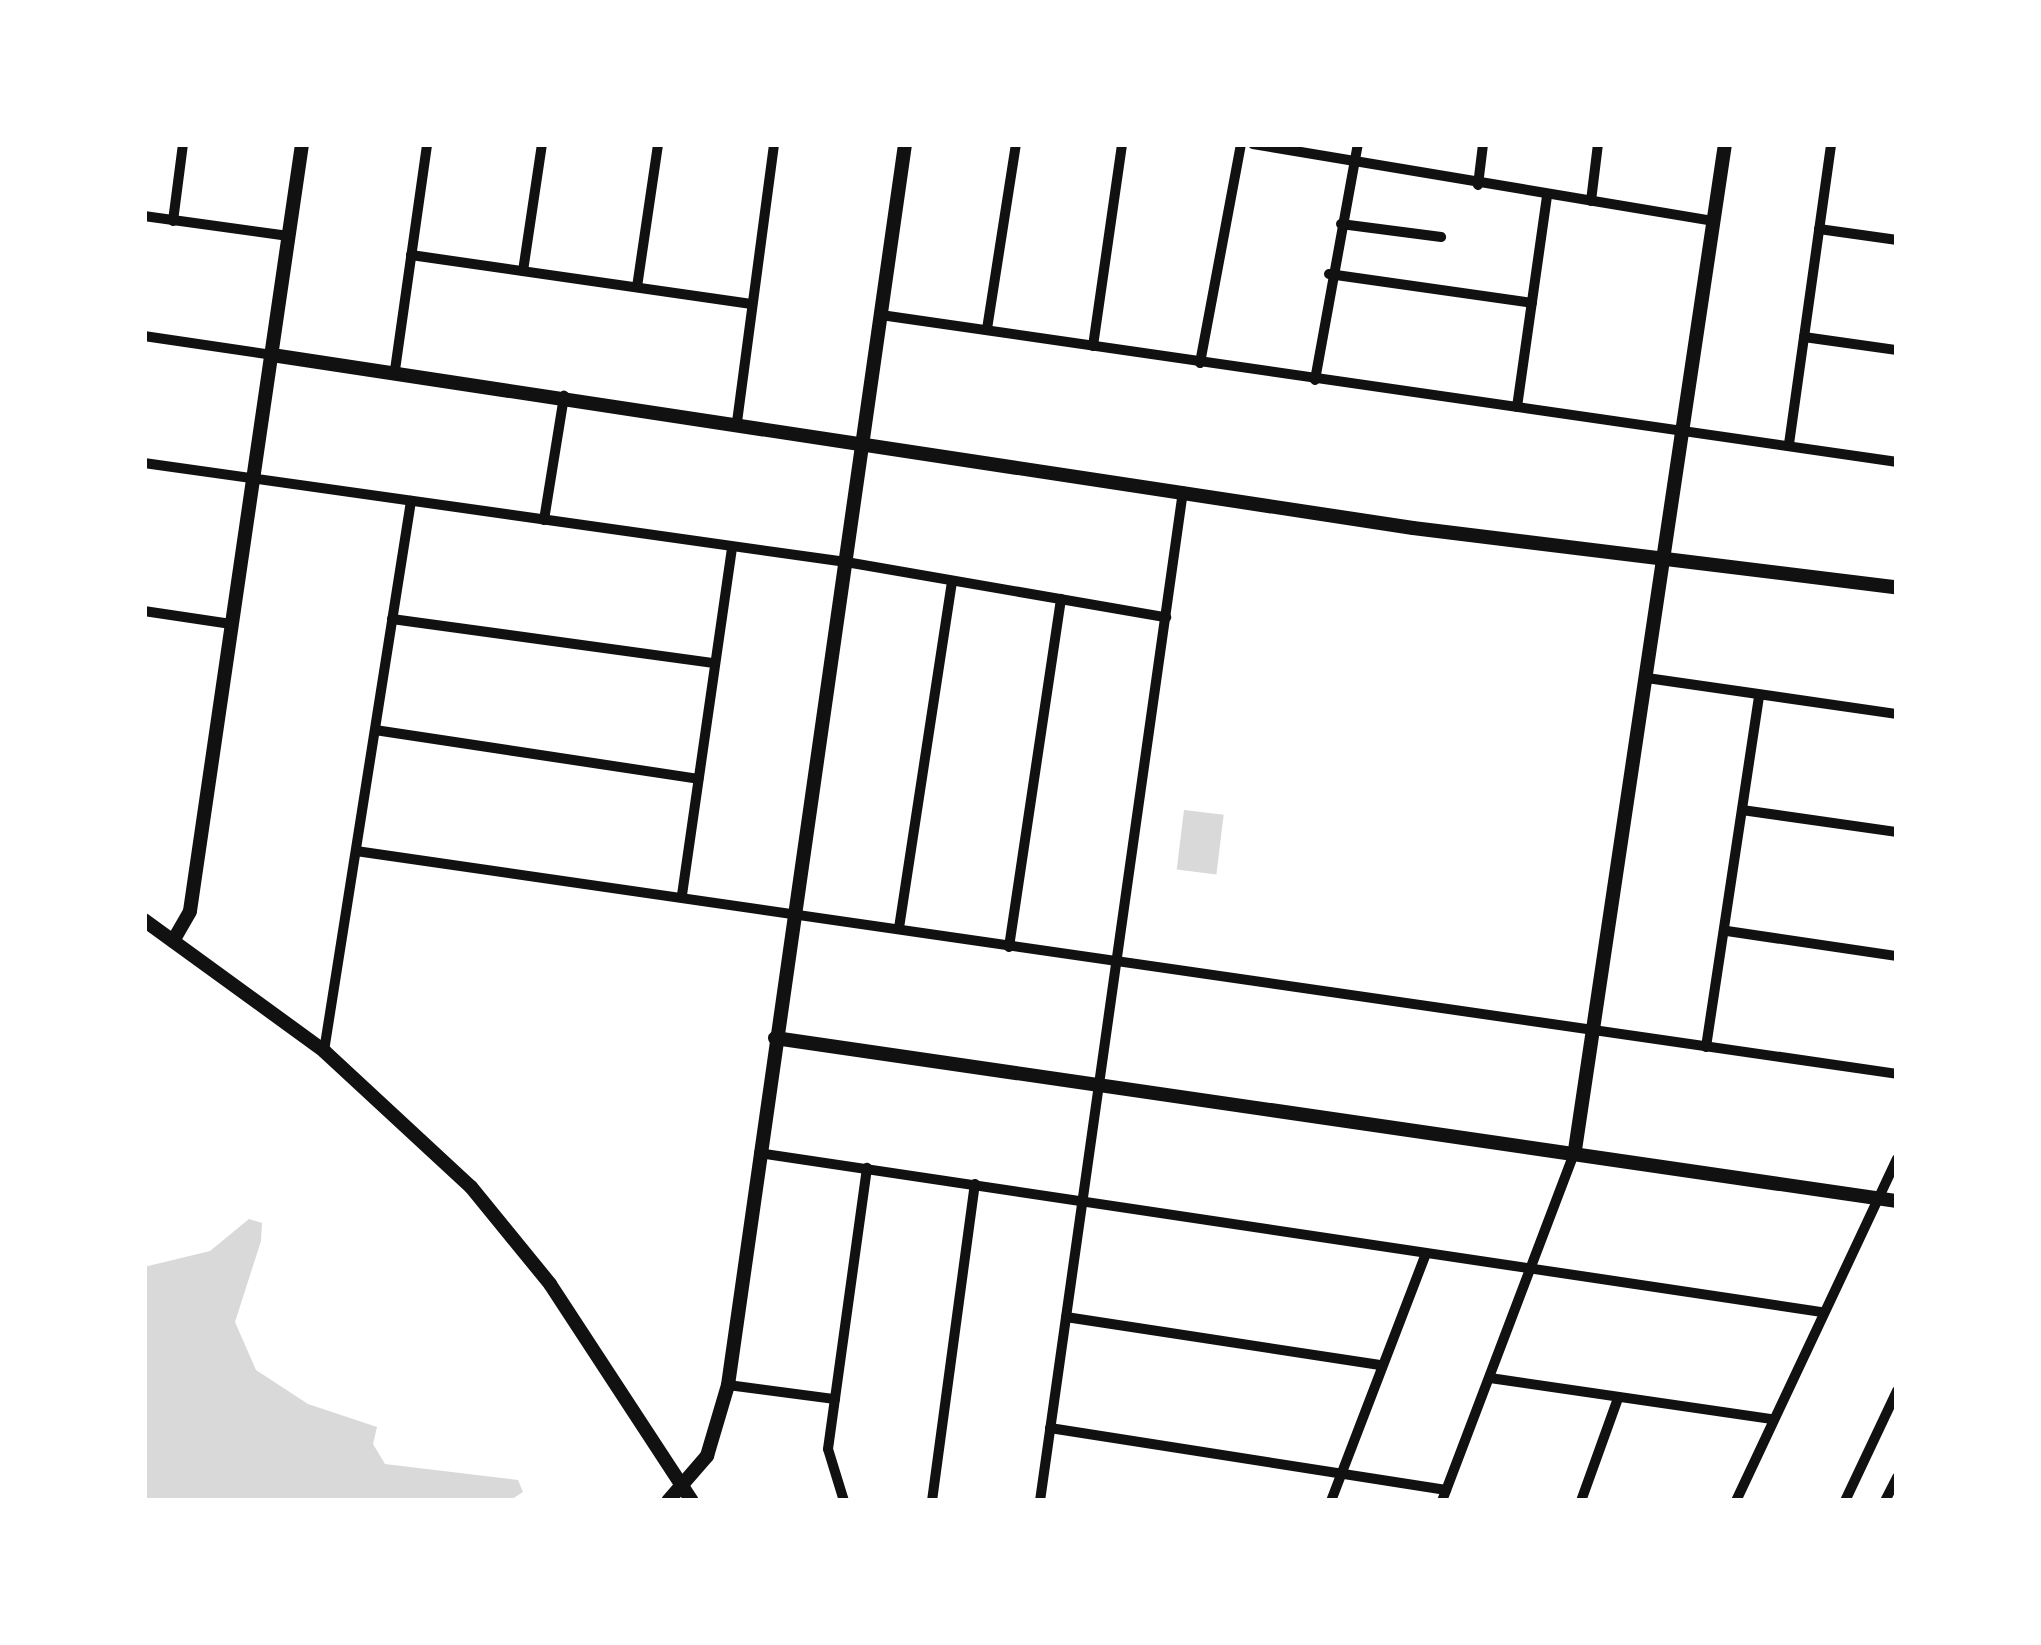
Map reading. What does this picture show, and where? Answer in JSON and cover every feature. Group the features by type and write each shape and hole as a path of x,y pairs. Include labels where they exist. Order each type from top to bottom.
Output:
{"street":[{"path":"172,220 183,144"},
{"path":"173,941 190,911 302,144"},
{"path":"395,370 427,144"},
{"path":"523,271 542,144"},
{"path":"637,287 658,144"},
{"path":"737,422 774,144"},
{"path":"668,1501 707,1456 728,1385 905,144"},
{"path":"987,329 1016,144"},
{"path":"1094,346 1122,144"},
{"path":"1200,363 1241,144"},
{"path":"1253,144 1356,165 1713,220"},
{"path":"1315,380 1329,274 1358,144"},
{"path":"1478,185 1483,144"},
{"path":"1591,201 1598,144"},
{"path":"1050,1428 1342,1472 1444,1495 1535,1268 1575,1150 1725,144"},
{"path":"1790,444 1831,144"},
{"path":"1516,407 1547,195"},
{"path":"144,216 289,236"},
{"path":"1341,224 1442,237"},
{"path":"1819,229 1897,240"},
{"path":"411,256 752,304"},
{"path":"1329,274 1532,303"},
{"path":"881,315 1897,462"},
{"path":"144,336 863,440 1413,528 1665,555 1897,587"},
{"path":"1804,337 1897,350"},
{"path":"544,520 564,396"},
{"path":"144,463 846,562 1166,617"},
{"path":"1040,1501 1183,491"},
{"path":"324,1051 411,501"},
{"path":"682,895 732,548"},
{"path":"899,928 952,581"},
{"path":"1009,946 1061,599"},
{"path":"144,610 231,623"},
{"path":"392,619 714,663"},
{"path":"1647,678 1897,714"},
{"path":"1706,1047 1759,695"},
{"path":"375,730 698,778"},
{"path":"1742,810 1897,832"},
{"path":"356,851 794,910 1116,964 1897,1075"},
{"path":"144,920 324,1051 471,1187 537,1268 692,1501"},
{"path":"1727,931 1897,956"},
{"path":"775,1038 1575,1150 1897,1201"},
{"path":"759,1153 1822,1312"},
{"path":"1740,1500 1772,1419 1897,1159"},
{"path":"844,1501 828,1449 867,1168"},
{"path":"932,1501 975,1184"},
{"path":"1331,1501 1378,1365 1426,1253"},
{"path":"1066,1317 1378,1365"},
{"path":"1490,1378 1772,1419"},
{"path":"728,1385 835,1399"},
{"path":"1846,1501 1897,1391"},
{"path":"1581,1501 1618,1398"},
{"path":"1885,1501 1897,1477"}],"shaded area":[{"path":"1184,810 1224,815 1216,874 1177,870"},
{"path":"249,1219 262,1223 261,1241 235,1322 256,1370 308,1404 377,1427 373,1444 385,1464 518,1480 523,1492 509,1501 144,1501 144,1267 210,1251"}]}
